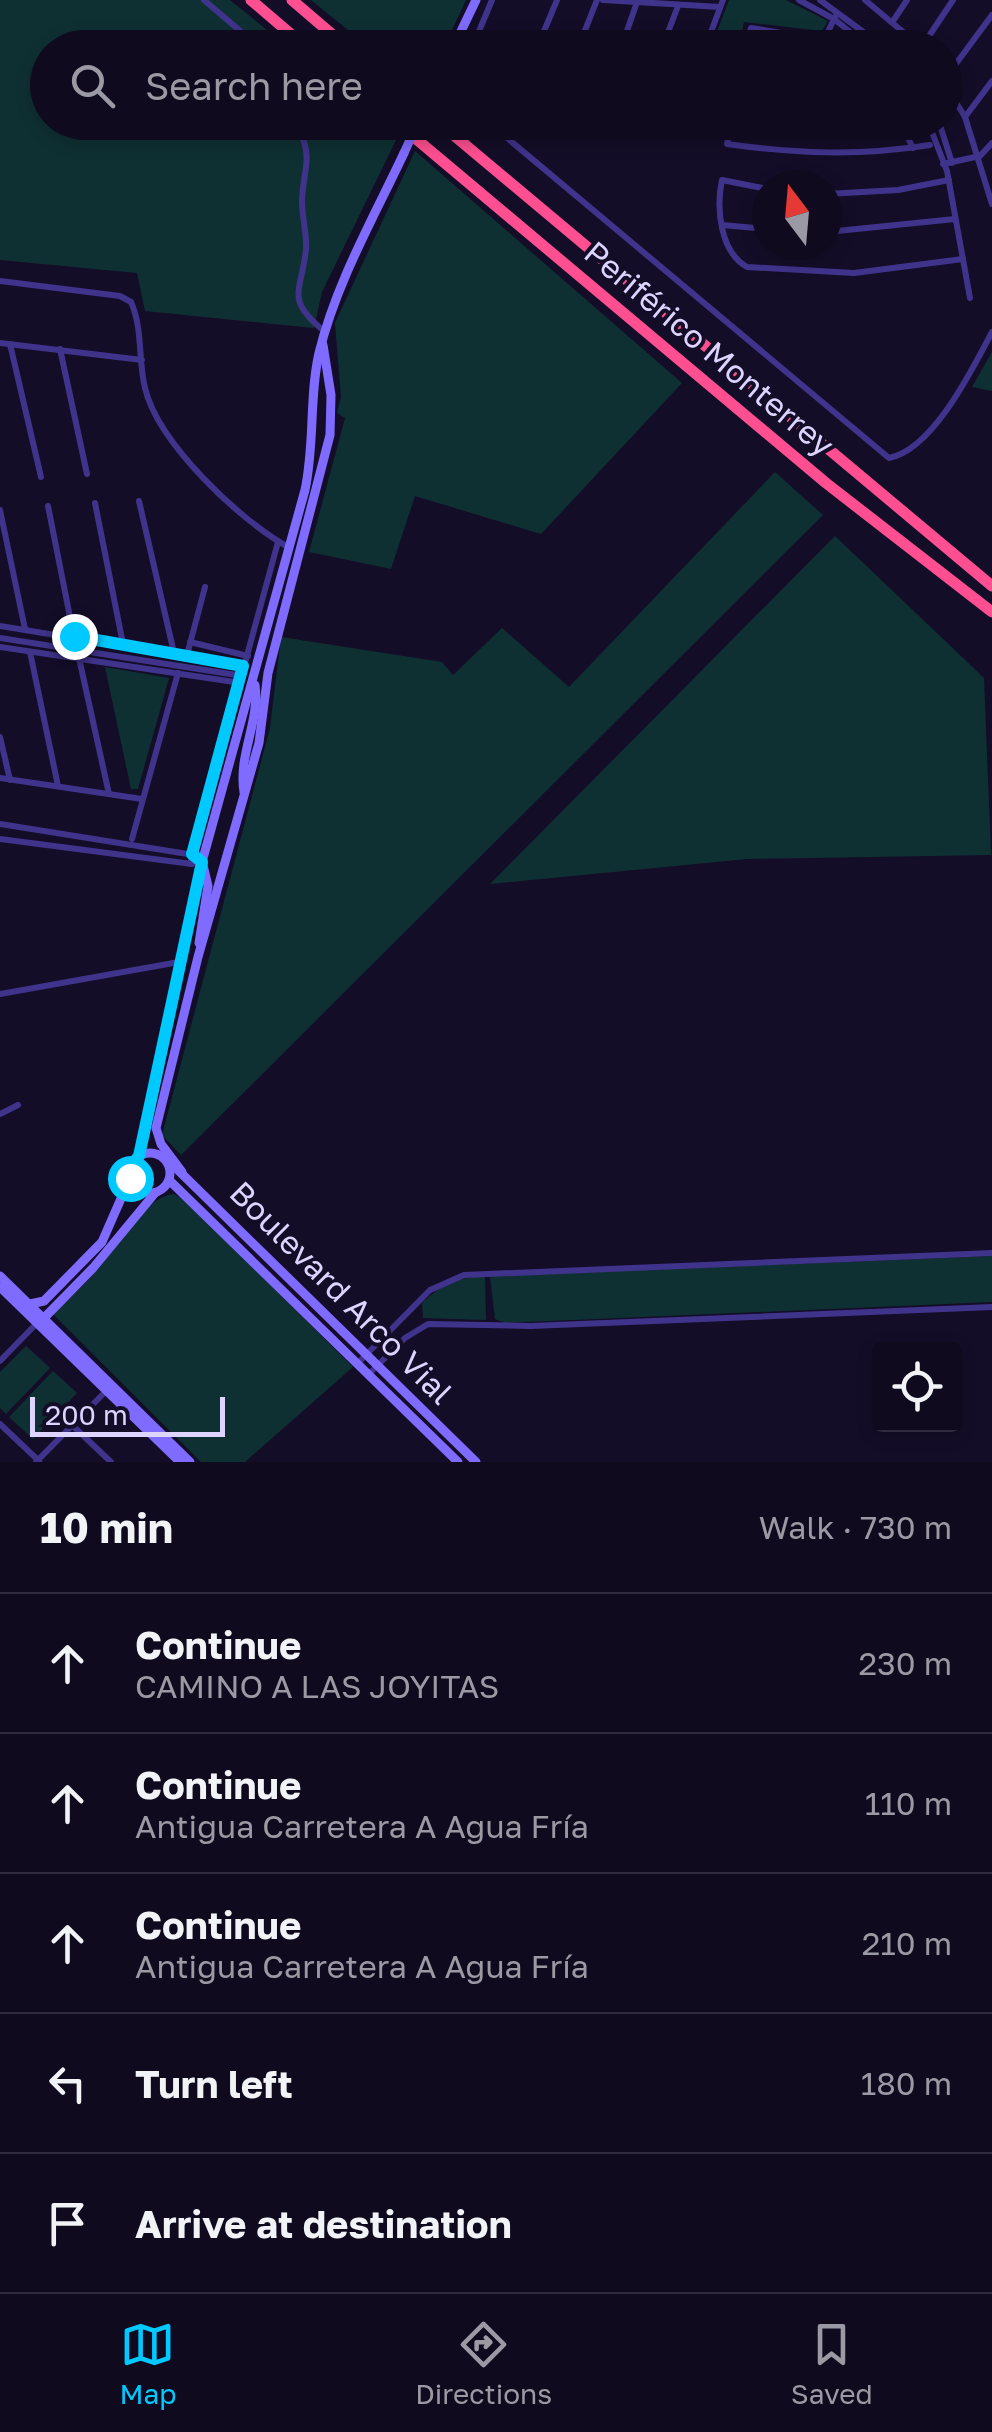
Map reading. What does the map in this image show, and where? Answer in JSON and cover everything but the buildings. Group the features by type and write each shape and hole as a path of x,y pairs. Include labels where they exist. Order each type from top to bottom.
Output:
{"highway":[{"path":"250,0 286,30"},
{"path":"292,0 327,30"},
{"name":"Periférico Monterrey","path":"417,140 826,483 992,612"},
{"name":"Periférico Monterrey","path":"459,140 992,586"}],"street":[{"path":"204,0 239,30"},
{"path":"462,30 476,0"},
{"path":"480,30 492,0"},
{"path":"544,30 557,0"},
{"path":"586,30 600,0 636,5 722,4 712,30"},
{"path":"799,0 836,15 858,30"},
{"path":"820,0 851,30"},
{"path":"865,0 903,30"},
{"path":"893,21 907,0"},
{"path":"932,30 952,0"},
{"path":"627,30 636,5"},
{"path":"669,30 678,6"},
{"path":"829,30 836,15"},
{"path":"962,56 992,15"},
{"path":"964,117 992,81"},
{"path":"962,113 980,156 991,198"},
{"path":"182,1172 161,1144 156,1128 198,956 259,743 280,624 330,434 324,337 298,300 306,239 302,191 309,153 304,140"},
{"path":"42,1319 94,1260 110,1230 131,1166 139,1156 202,862 300,511 314,446 311,408 324,337 410,140"},
{"path":"509,140 883,456 900,456 938,419 992,332"},
{"path":"728,140 727,144 824,156 930,145"},
{"path":"908,140 912,148"},
{"path":"936,140 948,169"},
{"path":"943,140 970,298"},
{"path":"842,193 898,190 980,156 992,143"},
{"path":"752,186 722,180 717,210 737,261 746,267 854,272 963,259"},
{"path":"842,230 955,218"},
{"path":"722,225 752,228"},
{"path":"0,281 120,296 134,308 148,399 183,453 236,512 290,548"},
{"path":"0,343 142,360"},
{"path":"10,344 41,477"},
{"path":"60,350 87,474"},
{"path":"139,501 174,652"},
{"path":"95,504 124,645"},
{"path":"48,506 74,636"},
{"path":"0,510 25,629"},
{"path":"190,864 278,542"},
{"path":"187,655 205,587"},
{"path":"0,626 243,666 254,677 257,702 240,771 244,794"},
{"path":"0,638 79,656"},
{"path":"190,642 260,657"},
{"path":"0,647 240,679 254,677"},
{"path":"30,652 58,786"},
{"path":"79,656 109,794"},
{"path":"128,856 179,671"},
{"path":"0,738 10,780"},
{"path":"0,778 143,798"},
{"path":"0,824 192,854 202,862 208,886 199,924 198,956"},
{"path":"0,839 190,864 228,853"},
{"path":"0,994 180,962"},
{"path":"0,1114 18,1105"},
{"path":"0,1361 93,1268 169,1180 167,1162 151,1153 139,1156"},
{"name":"Boulevard Arco Vial","path":"167,1162 182,1172 476,1462"},
{"path":"130,1178 142,1192 155,1193"},
{"name":"Boulevard Arco Vial","path":"169,1180 458,1462"},
{"path":"30,1304 44,1302 102,1242"},
{"path":"358,1364 430,1290 464,1276 992,1253"},
{"path":"0,1276 180,1460"},
{"path":"0,1287 42,1319"},
{"path":"369,1374 416,1329 428,1324 531,1326 992,1307"},
{"path":"0,1424 38,1461 110,1387"},
{"path":"72,1424 111,1462"}],"green space":[{"path":"0,0 230,0 267,30 30,30 30,140 396,140 322,292 314,328 145,311 137,273 0,260"},
{"path":"311,0 466,0 452,30 348,30"},
{"path":"729,0 786,0 828,21 823,30 744,22 742,30 718,30"},
{"path":"415,151 682,383 541,534 415,496 391,569 309,552 345,418 337,413 341,397 335,323"},
{"path":"992,352 992,391 972,387"},
{"path":"775,472 823,515 181,1155 162,1135 270,728 281,637 442,662 453,675 502,628 569,687"},
{"path":"835,536 984,678 991,855 747,859 490,884"},
{"path":"105,667 169,678 138,789 131,789"},
{"path":"174,1194 186,1201 353,1367 245,1462 201,1462 53,1314 93,1275 139,1215 162,1197"},
{"path":"992,1256 992,1302 505,1323 495,1319 490,1276"},
{"path":"485,1276 486,1320 423,1318 422,1303 436,1291 459,1280"},
{"path":"26,1346 50,1368 6,1414 0,1408 0,1372"},
{"path":"53,1371 77,1393 33,1439 9,1417"}],"route":[{"path":"74,636 243,666 192,854 202,862 142,1127 139,1156 131,1166 130,1178"}]}
